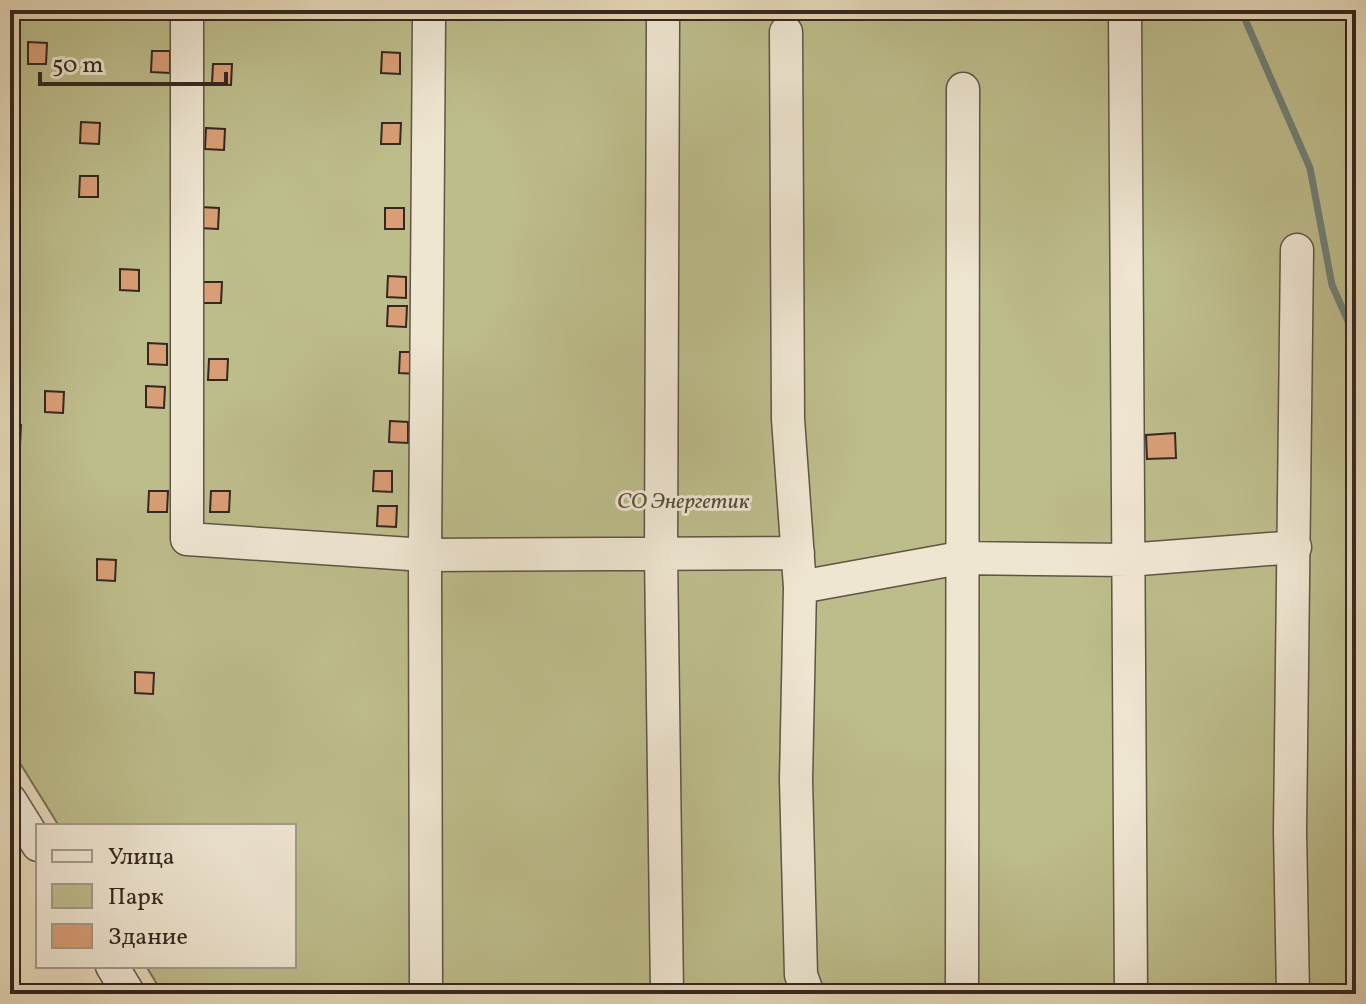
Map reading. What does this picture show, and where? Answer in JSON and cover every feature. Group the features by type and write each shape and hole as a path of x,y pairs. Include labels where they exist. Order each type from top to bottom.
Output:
{"street":[{"path":"187,10 187,539 425,555 798,553"},
{"path":"1125,10 1131,994"},
{"path":"426,994 429,17"},
{"path":"663,18 661,554 667,994"},
{"path":"786,32 788,419 800,587 796,780 801,975 808,994"},
{"path":"962,994 960,558 963,89"},
{"path":"1293,994 1290,831 1297,250"},
{"path":"800,587 960,558 1127,560 1295,547"},
{"path":"10,800 36,842"},
{"path":"113,968 129,994"}],"green space":[{"name":"СО Энергетик","path":"10,10 1356,10 1356,994 163,994 147,968 296,968 296,824 58,824 10,747"}],"building":[{"path":"28,42 47,43 46,64 28,64"},
{"path":"152,51 170,51 170,73 151,72"},
{"path":"382,52 400,53 400,74 381,73"},
{"path":"213,64 232,64 231,85 212,84"},
{"path":"81,122 100,123 99,144 80,143"},
{"path":"382,123 401,123 400,144 381,144"},
{"path":"206,128 225,129 224,150 205,149"},
{"path":"80,176 98,176 98,197 79,197"},
{"path":"200,207 219,208 218,229 199,228"},
{"path":"385,208 404,208 404,229 385,229"},
{"path":"120,269 139,270 139,291 120,290"},
{"path":"388,276 406,277 406,298 387,297"},
{"path":"203,282 222,282 221,303 202,303"},
{"path":"388,306 407,306 406,327 387,326"},
{"path":"148,343 167,344 167,365 148,364"},
{"path":"400,352 419,352 418,374 399,373"},
{"path":"209,359 228,359 227,380 208,380"},
{"path":"146,386 165,387 164,408 146,407"},
{"path":"45,391 64,392 63,413 45,412"},
{"path":"390,421 408,422 408,443 389,442"},
{"path":"10,424 21,425 20,446 10,445"},
{"path":"1175,433 1176,458 1147,459 1146,435"},
{"path":"374,471 392,471 392,492 373,491"},
{"path":"149,491 168,491 167,512 148,512"},
{"path":"211,491 230,491 229,512 210,512"},
{"path":"378,506 397,506 396,527 377,526"},
{"path":"97,559 116,560 115,581 97,580"},
{"path":"135,672 154,673 153,694 135,693"}],"waterway":[{"path":"1241,10 1310,168 1332,285 1356,339"}]}
